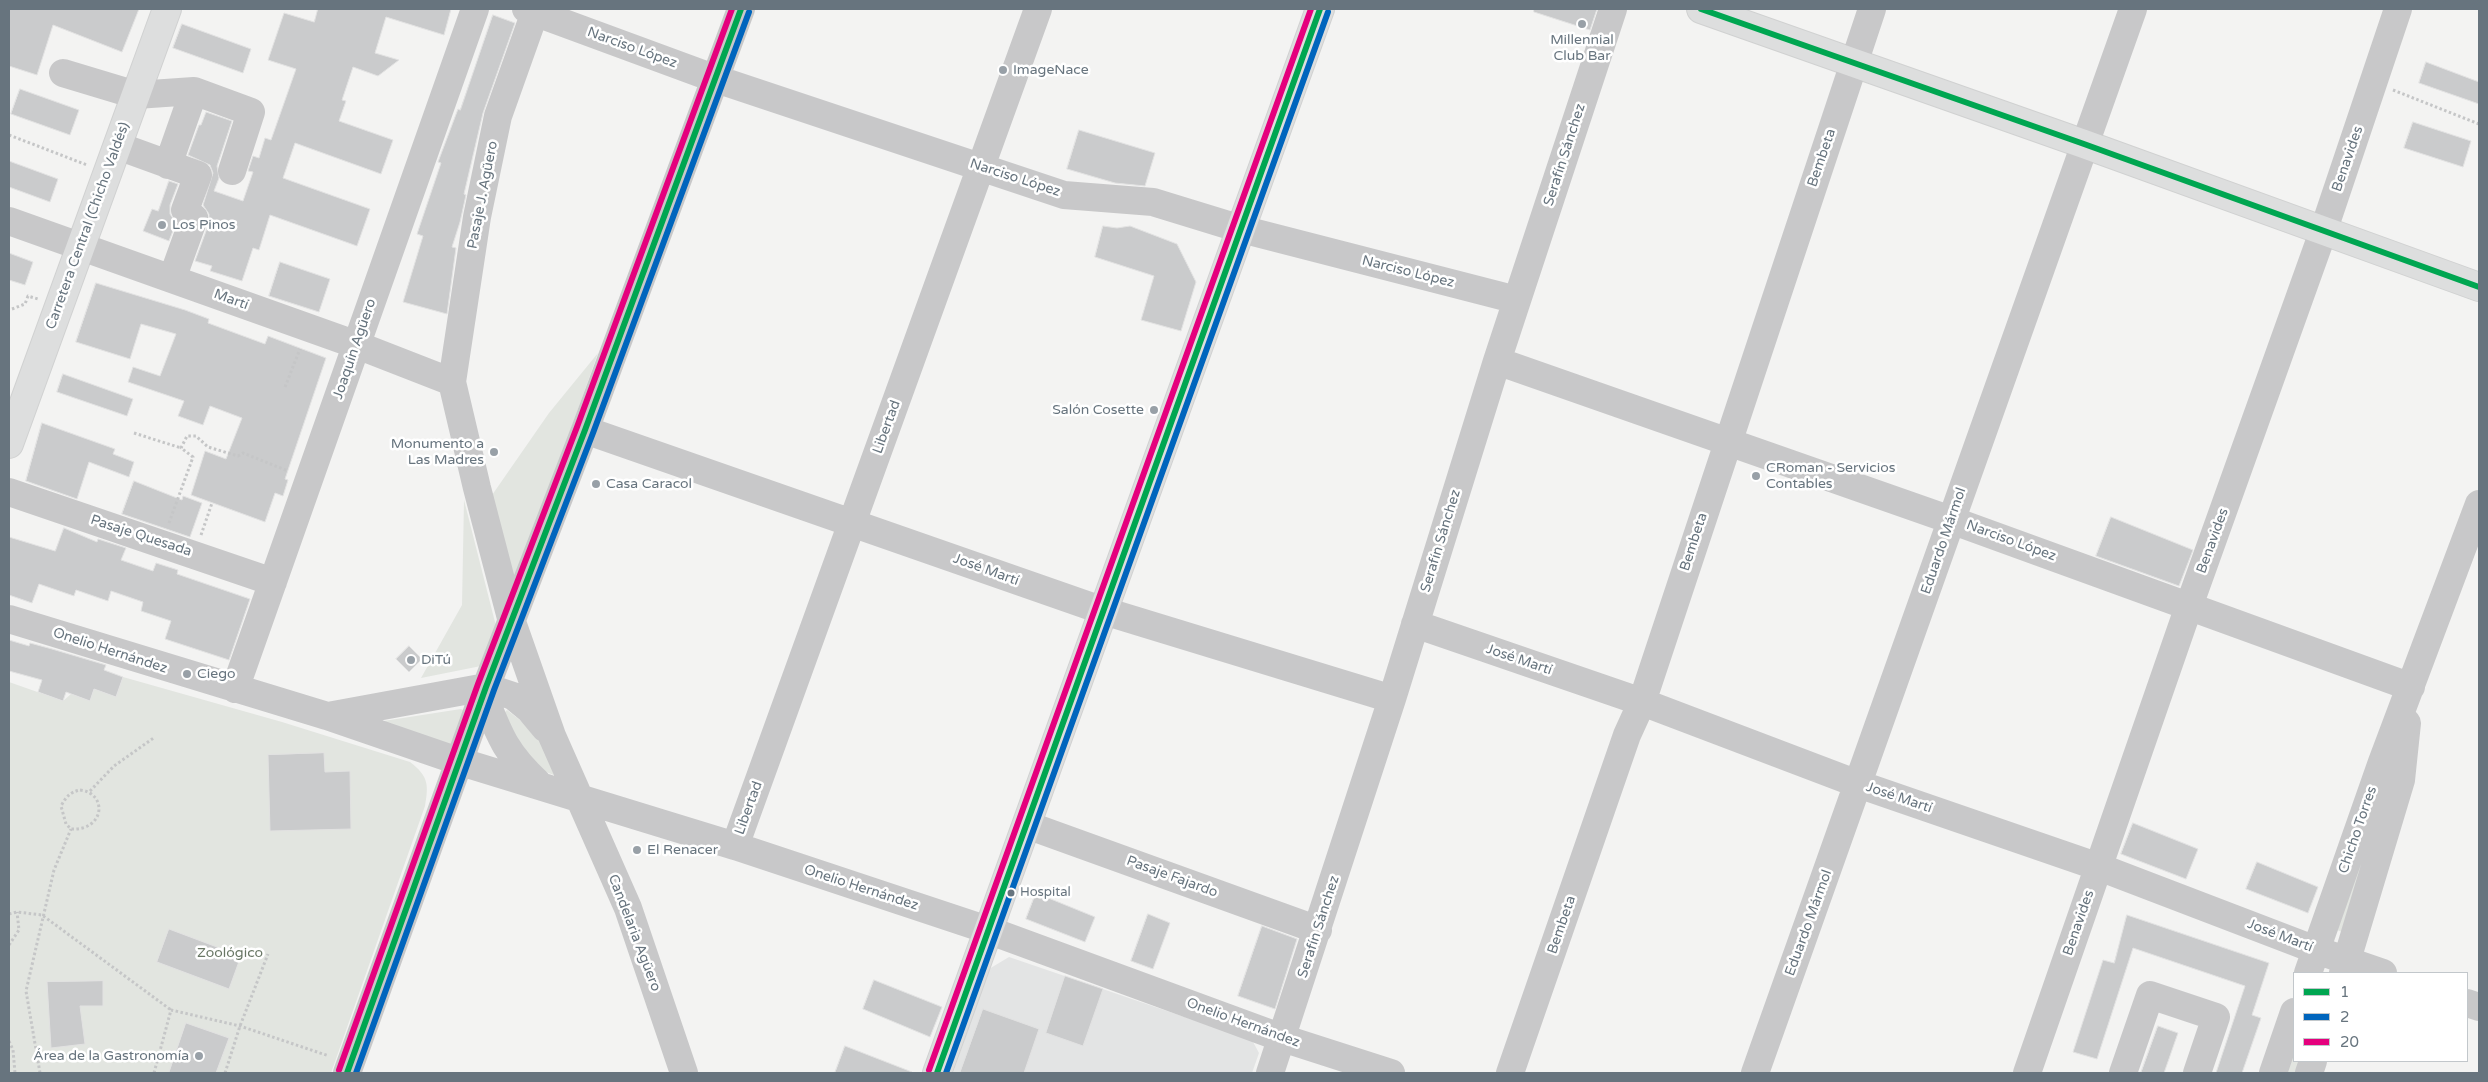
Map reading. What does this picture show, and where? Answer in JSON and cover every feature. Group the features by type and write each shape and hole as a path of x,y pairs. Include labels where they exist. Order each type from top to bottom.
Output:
{"main road":[{"name":"Carretera Central (Chicho Valdés)","path":"9,444 167,9"},
{"path":"937,1073 1320,9"},
{"path":"1701,9 2084,144 2479,287"}],"street":[{"name":"Joaquín Agüero","path":"235,689 475,9"},
{"path":"349,1068 458,761 512,622 741,9"},
{"name":"Libertad","path":"735,846 1038,9"},
{"name":"Serafín Sánchez","path":"1270,1073 1392,699 1497,361 1613,9"},
{"name":"Bembeta","path":"1510,1073 1627,735 1642,702 1872,9"},
{"name":"Eduardo Mármol","path":"1755,1073 2133,9"},
{"name":"Benavides","path":"2027,1073 2189,606 2324,232 2398,9"},
{"name":"Narciso López","path":"530,10 716,79 1064,194 1154,202 1241,228 1517,300"},
{"name":"Pasaje J. Agüero","path":"452,382 477,217 498,116 530,10"},
{"path":"63,73 136,95 194,91 251,112 232,171"},
{"path":"168,165 194,91"},
{"path":"118,146 198,176 185,210 194,218 172,279"},
{"name":"Martí","path":"9,221 308,327 452,382"},
{"name":"Narciso López","path":"1497,361 1951,520 2411,687"},
{"path":"452,382 476,488 512,622 552,736"},
{"name":"José Martí","path":"584,430 1104,611 1392,699"},
{"name":"Pasaje Quesada","path":"9,492 273,582"},
{"name":"Chicho Torres","path":"2312,962 2479,504"},
{"name":"Onelio Hernández","path":"9,618 327,716 458,761 735,846 988,930 1282,1038 1391,1073"},
{"name":"José Martí","path":"1414,624 1642,702 1858,784 2099,867 2312,962 2377,972"},
{"name":"Chicho Torres","path":"2345,967 2401,780 2411,687"},
{"path":"485,690 513,696 530,710 552,736"},
{"path":"485,690 500,738 516,763 542,786"},
{"name":"Onelio Hernández","path":"327,716 485,690"},
{"name":"Candelaria Agüero","path":"552,736 628,908 684,1073"},
{"name":"Pasaje Fajardo","path":"1027,825 1318,930"},
{"path":"2123,1073 2150,995 2216,1017 2197,1073"},
{"path":"2273,1073 2293,1015"}],"path":[{"path":"2374,82 2479,124"},
{"path":"9,135 108,173"},
{"path":"285,387 308,327"},
{"path":"134,433 181,448 194,457 162,544"},
{"path":"181,448 187,436 196,436 208,447 238,456 243,453 309,480"},
{"path":"195,554 212,503"},
{"path":"90,791 97,800 98,817 86,829 71,829 66,824 61,806 65,797 73,792 90,791 114,766 154,737"},
{"path":"40,1073 26,991 42,915 54,870 71,829"},
{"path":"9,914 17,912 42,915 170,1010 240,1026 349,1068"},
{"path":"9,945 19,930 17,912"},
{"path":"224,1073 268,954"},
{"path":"154,1073 170,1010"},
{"path":"9,1041 13,1050 14,1073"}],"shaded area":[{"path":"1009,957 1252,1040 1259,1053 1252,1073 953,1073 989,969"}],"green space":[{"path":"598,353 515,585 490,498 549,413"},
{"path":"464,500 498,634 486,665 421,678 462,605"},
{"name":"Zoológico","path":"123,677 282,722 410,762 424,776 427,786 425,806 331,1073 9,1073 9,682 63,701 71,694 90,701 94,689 116,697"},
{"path":"461,709 466,711 455,748 377,722"},
{"path":"507,710 547,741 564,779 536,768 501,716"},
{"path":"2381,796 2347,934 2337,930"},
{"path":"2293,1055 2293,1062 2303,1062 2298,1073 2287,1073"}],"building":[{"path":"9,9 139,9 122,52 53,25 37,75 9,66"},
{"path":"318,9 451,9 444,35 386,17 375,53 399,60 378,76 353,67 342,100 346,101 339,121 393,140 381,174 295,143 283,178 370,209 357,246 270,215 259,250 253,248 242,281 210,271 212,266 195,261 209,223 209,214 203,205 213,173 210,165 188,155 199,125 201,125 206,112 232,121 217,166 219,178 214,191 243,201 253,172 248,171 253,156 259,158 265,138 271,140 296,69 268,60 284,13 314,22"},
{"name":"Millennial Club Bar","path":"1534,9 1597,9 1590,30 1534,12"},
{"path":"493,15 515,23 483,113 464,194 466,195 460,222 452,247 456,248 447,314 403,302 423,236 417,234 441,163 438,162 458,109 460,110"},
{"path":"182,24 251,49 243,73 173,48"},
{"path":"2426,62 2479,82 2479,104 2419,83"},
{"path":"20,89 79,110 70,135 11,114"},
{"path":"2413,122 2471,141 2463,167 2404,148"},
{"path":"1079,130 1155,153 1145,186 1115,183 1067,169"},
{"path":"9,161 58,179 50,202 9,187"},
{"name":"Los Pinos","path":"169,181 178,184 170,205 170,214 176,223 169,241 143,231 152,209 158,211"},
{"path":"1103,226 1117,228 1130,226 1177,244 1196,282 1181,331 1141,320 1154,276 1095,257"},
{"path":"9,253 33,262 25,285 9,280"},
{"path":"280,262 330,279 319,312 269,296"},
{"path":"96,283 185,310 209,319 208,323 265,344 268,336 326,358 285,479 288,480 283,496 275,493 265,522 191,495 205,451 226,459 242,418 210,406 203,425 178,416 184,401 128,382 133,367 160,376 176,334 141,324 130,359 76,342"},
{"path":"63,374 133,399 127,416 57,392"},
{"path":"42,423 115,449 113,454 134,462 129,477 89,462 77,499 26,481"},
{"path":"134,481 182,500 183,496 202,503 190,537 122,514"},
{"path":"2111,517 2193,550 2179,586 2096,556"},
{"path":"64,528 97,542 98,539 126,548 121,560 153,571 156,563 178,570 177,574 250,599 229,660 165,639 171,621 141,611 143,602 111,591 108,601 76,590 74,596 39,584 32,603 9,595 9,537 55,551"},
{"path":"9,640 29,646 30,643 106,665 104,670 123,677 116,697 94,689 90,701 66,692 63,701 38,692 42,680 9,671"},
{"path":"409,646 422,659 409,672 396,659"},
{"path":"324,753 325,772 350,771 351,829 270,831 268,755"},
{"path":"2133,823 2198,849 2186,879 2121,854"},
{"path":"2257,862 2318,887 2308,913 2246,889"},
{"path":"1036,893 1095,917 1085,942 1026,919"},
{"path":"1148,914 1170,923 1153,969 1131,961"},
{"path":"2127,915 2269,963 2252,1015 2261,1018 2242,1073 2216,1073 2245,986 2133,948 2097,1059 2073,1052 2103,960 2114,963"},
{"path":"1262,926 1297,939 1275,1009 1238,996"},
{"path":"169,929 241,956 229,989 157,962"},
{"path":"1065,976 1103,989 1083,1046 1046,1033"},
{"path":"874,980 942,1007 930,1037 863,1009"},
{"path":"103,981 103,1006 80,1006 85,1044 51,1048 47,982"},
{"path":"983,1009 1039,1029 1024,1073 960,1073"},
{"name":"Área de la Gastronomía","path":"186,1023 229,1038 216,1073 169,1073"},
{"path":"2158,1026 2178,1033 2164,1073 2141,1073"},
{"path":"845,1046 912,1072 912,1073 835,1073"}],"transit line":[{"name":"20","path":"339,1070 478,684 577,427 732,9"},
{"name":"1","path":"347,1073 486,687 585,430 741,9"},
{"name":"20","path":"929,1070 1311,9"},
{"name":"1","path":"937,1073 1320,9"},
{"name":"1","path":"1701,9 2084,144 2479,287"},
{"name":"2","path":"356,1073 494,690 593,433 749,12"},
{"name":"2","path":"946,1073 1328,12"}],"place":[{"name":"Millennial Club Bar","path":"1582,24"},
{"name":"ImageNace","path":"1003,70"},
{"name":"Los Pinos","path":"162,225"},
{"name":"Salón Cosette","path":"1154,410"},
{"name":"Monumento a Las Madres","path":"494,452"},
{"name":"CRoman - Servicios Contables","path":"1756,476"},
{"name":"Casa Caracol","path":"596,484"},
{"name":"DiTú","path":"411,660"},
{"name":"Ciego","path":"187,674"},
{"name":"El Renacer","path":"637,850"},
{"name":"Hospital","path":"1011,893"},
{"name":"Área de la Gastronomía","path":"199,1056"}]}
